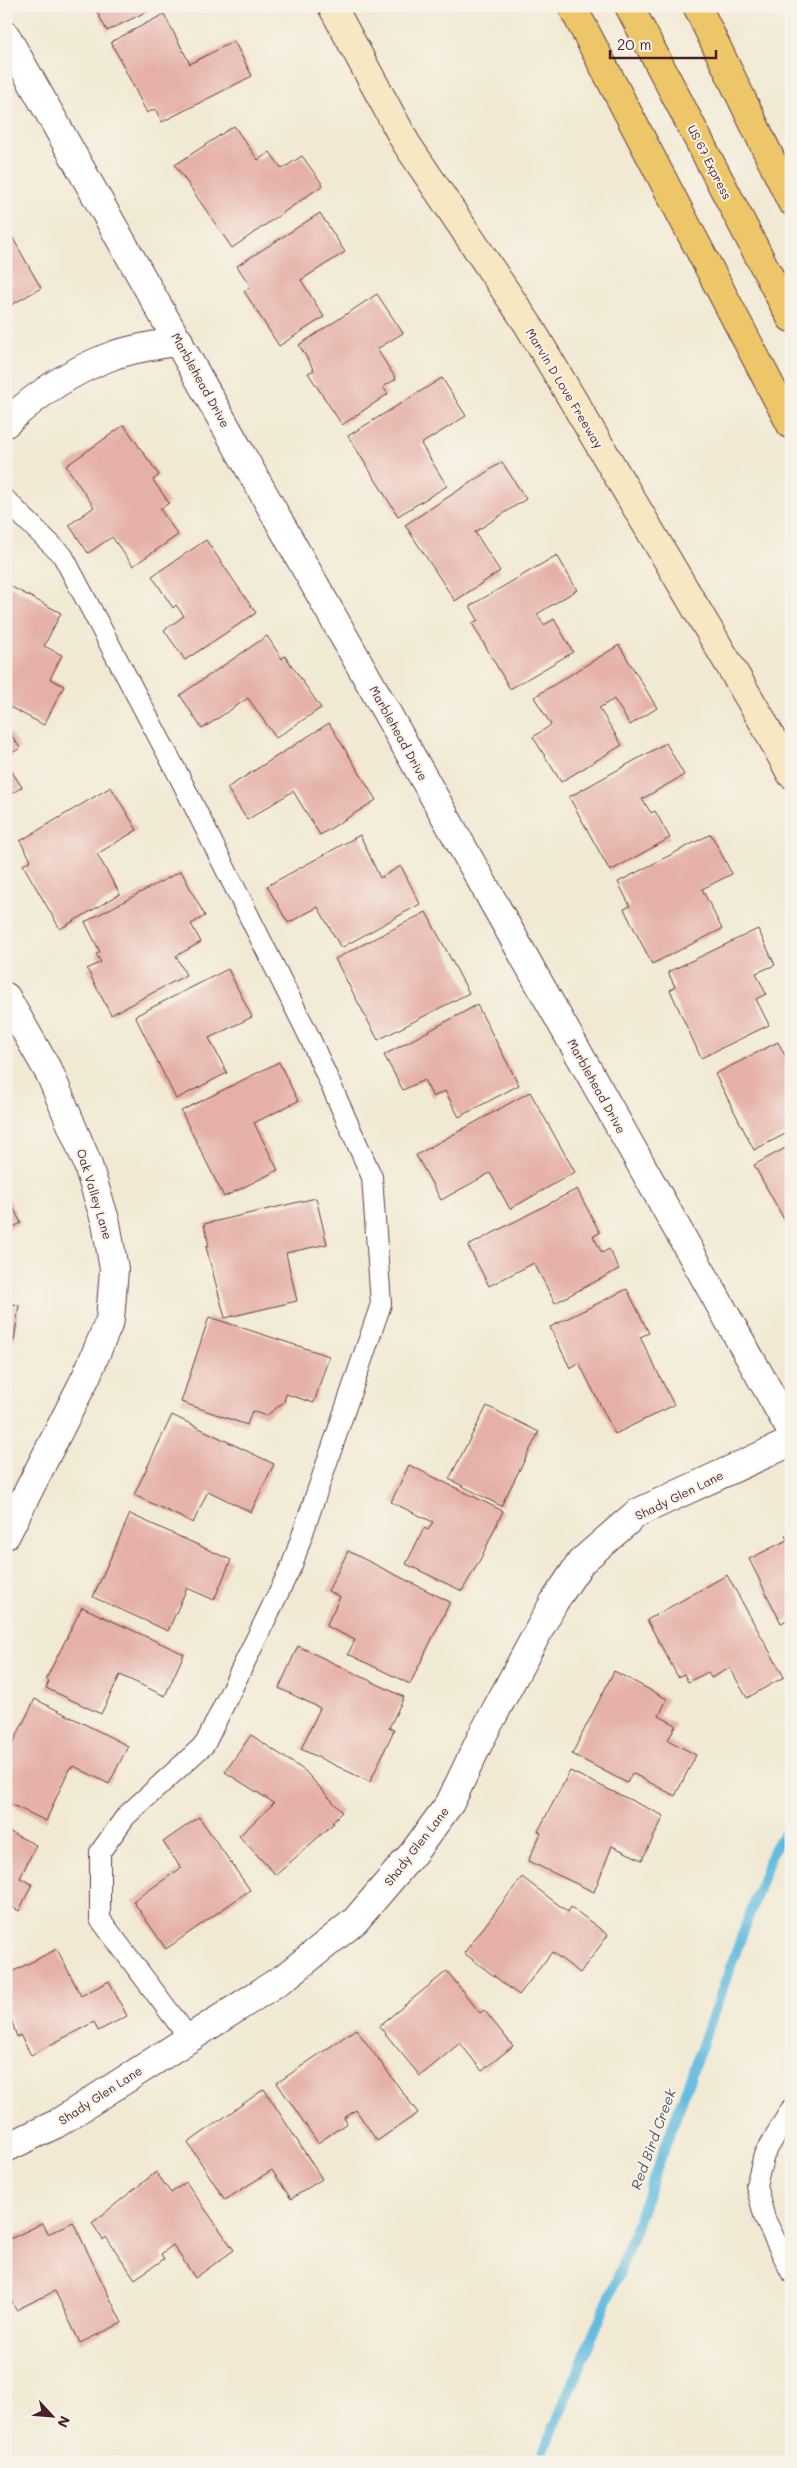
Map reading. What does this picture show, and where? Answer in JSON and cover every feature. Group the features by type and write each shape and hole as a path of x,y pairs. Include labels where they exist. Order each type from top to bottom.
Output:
{"highway":[{"path":"572,6 791,425"},
{"name":"US 67 Express","path":"629,6 791,318"},
{"path":"697,6 791,201"}],"main road":[{"name":"Marvin D Love Freeway","path":"332,6 406,143 529,326 762,720 791,774"}],"street":[{"name":"Marblehead Drive","path":"6,36 179,340 791,1431"},
{"path":"6,423 22,408 64,376 115,355 179,340"},
{"name":"Oak Valley Lane","path":"6,997 50,1074 87,1162 106,1223 114,1269 110,1320 86,1377 6,1535"},
{"name":"Shady Glen Lane","path":"6,2148 56,2124 285,1977 355,1921 414,1852 450,1803 482,1736 554,1602 581,1562 637,1513 791,1442"}],"lane":[{"path":"6,500 63,556 179,776 308,1034 372,1177 381,1304 292,1566 205,1744 126,1816 100,1852 100,1919 189,2038"},
{"path":"791,2109 764,2155 756,2185 765,2219 791,2272"}],"building":[{"path":"94,6 158,6 107,31"},
{"path":"164,14 190,64 234,41 252,76 162,122 155,109 147,113 111,42"},
{"path":"234,126 258,160 270,152 282,169 302,156 323,185 232,248 175,165"},
{"path":"320,213 345,252 301,280 324,317 279,346 244,291 251,287 237,266"},
{"path":"6,226 41,288 6,308"},
{"path":"377,294 403,333 377,349 396,379 383,387 388,394 342,425 308,373 314,370 299,345"},
{"path":"442,378 466,416 421,444 447,486 398,516 348,436"},
{"path":"124,425 159,475 153,480 169,503 160,509 178,535 133,566 112,537 88,553 69,525 94,507 66,466"},
{"path":"502,462 526,499 475,532 500,571 455,601 405,525"},
{"path":"206,540 256,613 185,660 164,630 184,616 176,605 173,608 152,576"},
{"path":"557,555 577,590 537,614 544,625 554,619 573,652 510,689 472,623 478,620 470,606"},
{"path":"10,586 61,613 44,646 62,655 50,679 64,686 44,725 6,705 6,595"},
{"path":"267,636 282,659 285,656 321,708 276,738 248,698 202,729 180,695"},
{"path":"619,645 657,708 630,725 614,699 599,708 622,745 561,782 533,737 551,725 534,697"},
{"path":"329,723 376,800 320,835 293,791 247,820 227,788"},
{"path":"6,727 20,748 6,757"},
{"path":"666,743 684,775 642,799 651,813 655,811 670,838 610,871 569,797"},
{"path":"6,763 22,787 6,797"},
{"path":"111,787 137,830 97,854 120,894 60,929 23,865 31,860 20,841"},
{"path":"711,834 732,874 702,889 722,929 652,964 624,909 630,906 618,882"},
{"path":"360,835 380,878 401,866 420,904 341,948 318,907 288,923 267,886"},
{"path":"181,871 205,916 191,924 201,942 176,956 186,975 111,1015 87,969 101,962 96,954 100,952 85,922"},
{"path":"426,912 469,993 378,1040 335,959"},
{"path":"758,929 775,965 756,973 766,994 756,999 769,1025 701,1058 670,990 675,987 668,972"},
{"path":"228,969 252,1017 209,1038 227,1073 176,1099 135,1016"},
{"path":"477,1005 519,1085 459,1117 445,1091 433,1097 424,1080 403,1090 384,1055"},
{"path":"778,1042 791,1067 791,1131 754,1150 715,1074"},
{"path":"279,1062 298,1101 254,1123 278,1170 224,1197 181,1111"},
{"path":"530,1092 575,1172 510,1209 490,1173 441,1200 416,1155"},
{"path":"791,1145 791,1232 754,1165"},
{"path":"577,1189 600,1233 593,1236 602,1253 609,1249 619,1269 555,1303 534,1263 489,1286 468,1246"},
{"path":"6,1194 21,1223 6,1231"},
{"path":"316,1198 327,1244 286,1253 297,1301 225,1318 206,1247 209,1246 204,1224"},
{"path":"6,1281 10,1281 8,1303 19,1305 14,1341 6,1341"},
{"path":"627,1289 649,1333 640,1337 674,1405 615,1434 579,1363 570,1368 550,1327"},
{"path":"209,1317 329,1356 314,1403 286,1394 284,1402 266,1416 252,1411 247,1425 181,1402"},
{"path":"487,1406 539,1432 501,1506 449,1479"},
{"path":"172,1415 274,1464 251,1512 208,1491 193,1523 134,1495"},
{"path":"409,1465 503,1511 481,1558 462,1591 406,1564 424,1528 428,1530 433,1522 391,1502"},
{"path":"130,1514 231,1560 214,1600 187,1588 168,1631 93,1597"},
{"path":"791,1533 791,1618 781,1623 749,1559 787,1540 785,1535"},
{"path":"348,1551 450,1602 410,1684 348,1654 355,1640 326,1626 340,1597 328,1591"},
{"path":"727,1575 784,1677 747,1698 730,1668 711,1678 708,1672 688,1682 684,1674 678,1677 647,1620"},
{"path":"82,1607 184,1654 165,1696 120,1675 101,1714 46,1688 49,1681 46,1679"},
{"path":"298,1646 404,1697 389,1728 394,1730 370,1782 301,1749 320,1708 279,1688"},
{"path":"614,1671 667,1699 659,1716 676,1725 668,1740 696,1755 675,1796 632,1773 627,1783 572,1754"},
{"path":"35,1699 128,1746 109,1784 74,1766 69,1769 46,1821 6,1802 6,1757"},
{"path":"251,1735 305,1771 342,1812 332,1822 334,1823 276,1875 239,1836 274,1803 225,1772"},
{"path":"570,1771 664,1816 642,1860 612,1846 594,1892 528,1861 541,1833 538,1831"},
{"path":"199,1817 250,1890 166,1949 133,1901 181,1868 163,1842"},
{"path":"6,1830 36,1845 20,1878 32,1884 19,1911 6,1905"},
{"path":"522,1877 568,1912 571,1907 608,1935 580,1973 552,1952 519,1995 464,1953"},
{"path":"57,1949 81,1996 109,1981 127,2016 98,2031 94,2022 31,2055 20,2035 17,2037 9,2013 6,2014 6,1975"},
{"path":"447,1971 480,2013 484,2010 513,2046 482,2071 460,2043 420,2076 379,2026"},
{"path":"356,2029 418,2113 377,2141 356,2110 344,2118 347,2123 318,2143 277,2083"},
{"path":"264,2089 322,2179 291,2199 272,2170 225,2200 188,2143"},
{"path":"156,2172 171,2193 186,2182 234,2250 195,2278 173,2245 161,2254 164,2259 135,2279 106,2237 103,2240 92,2223"},
{"path":"73,2222 122,2323 80,2343 55,2291 16,2310 6,2289 6,2241 43,2223 48,2234"}],"waterway":[{"name":"Red Bird Creek","path":"539,2462 618,2276 773,1850 791,1825"}]}
